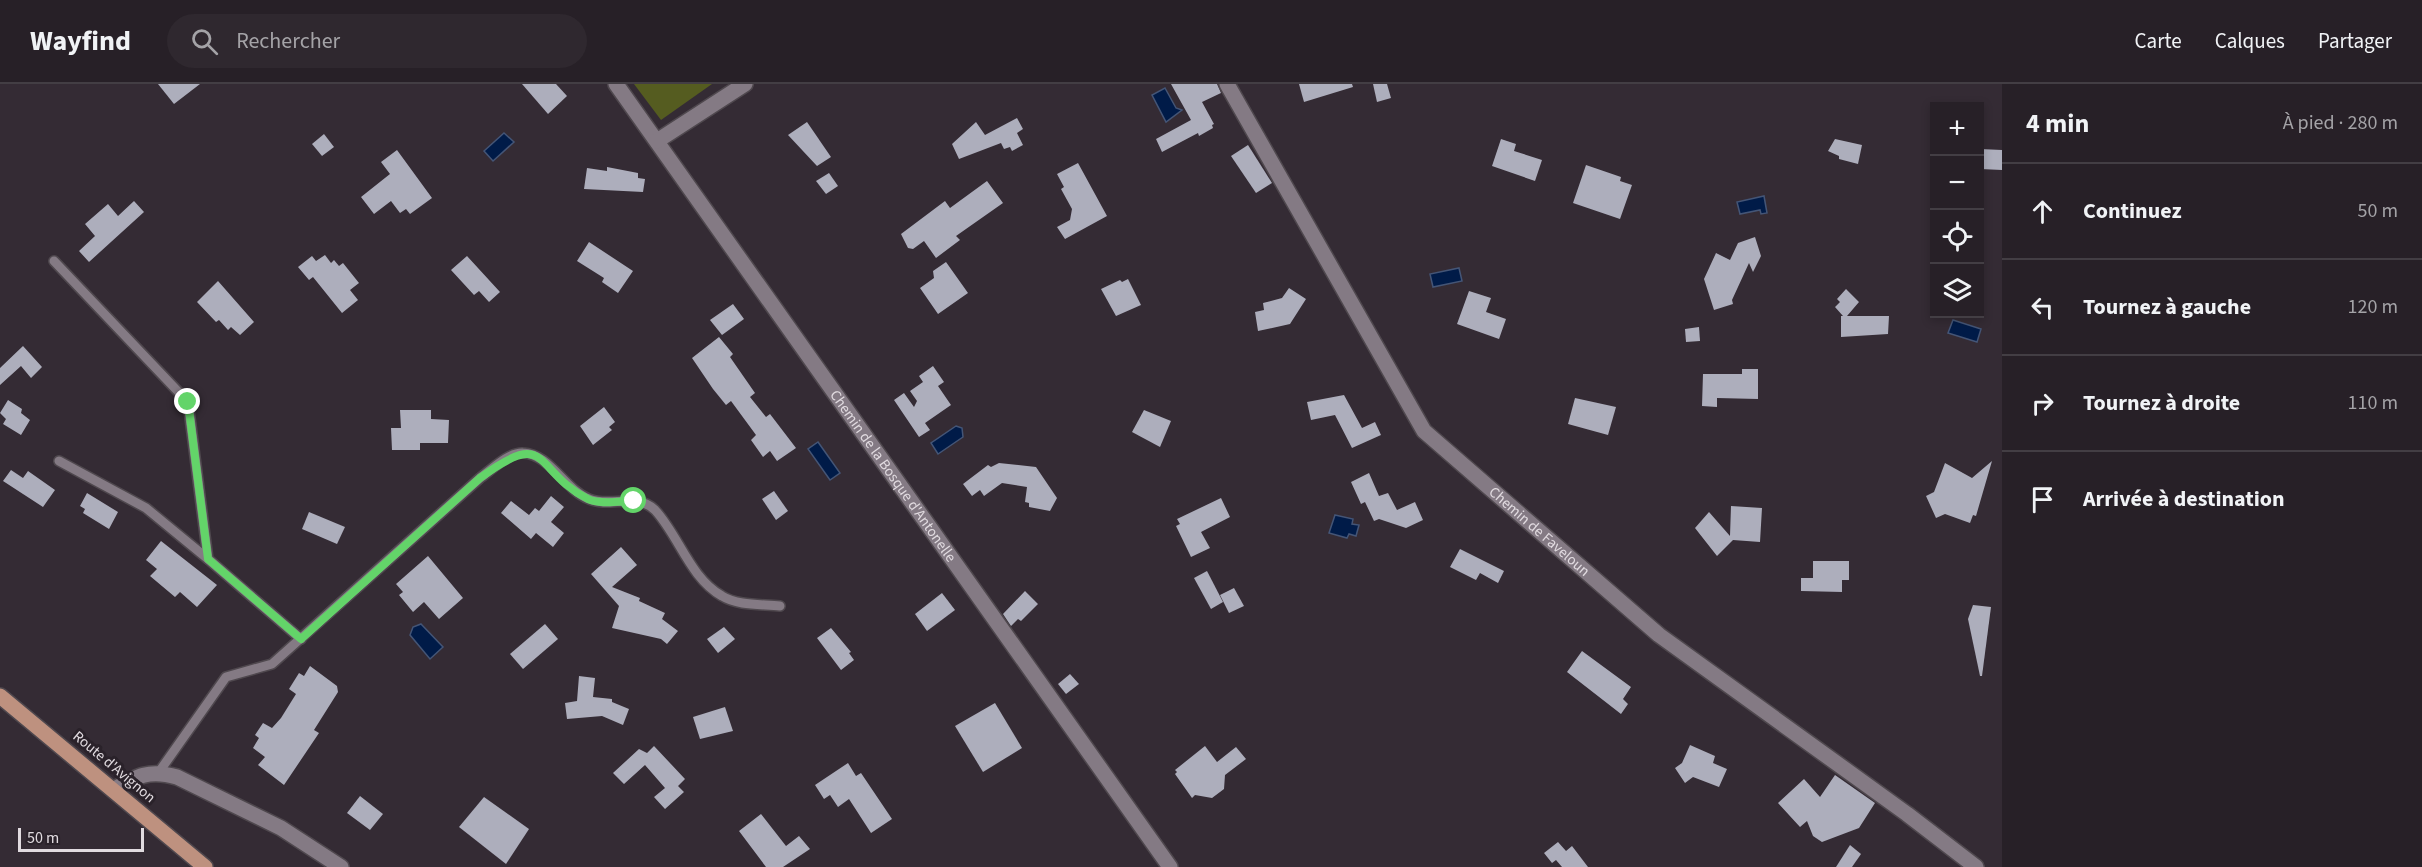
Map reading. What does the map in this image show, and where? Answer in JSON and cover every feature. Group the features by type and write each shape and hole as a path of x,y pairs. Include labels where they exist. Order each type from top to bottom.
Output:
{"main road":[{"name":"Route d'Avignon","path":"0,696 205,867"}],"street":[{"name":"Chemin de la Bosque d'Antonelle","path":"616,84 923,522 1170,867"},
{"path":"657,141 745,84"},
{"name":"Chemin de Faveloun","path":"1227,84 1424,431 1659,634 1907,814 1976,867"},
{"path":"113,790 138,776 159,772 177,777 281,828 341,867"}],"lane":[{"path":"54,261 188,402 208,559"},
{"path":"159,772 226,677 272,664 480,478 504,460 521,452 538,457 570,487 590,500 634,501 654,509 705,583 722,597 738,602 780,606"},
{"path":"59,461 146,508 301,639"}],"green space":[{"path":"634,84 712,84 661,120"}],"water":[{"path":"1165,88 1176,108 1182,110 1166,122 1152,95"},
{"path":"504,133 514,142 493,161 484,151"},
{"path":"1764,196 1767,213 1761,214 1760,210 1740,214 1737,202"},
{"path":"1459,268 1462,281 1433,287 1430,274"},
{"path":"1953,320 1981,329 1977,342 1948,333"},
{"path":"956,426 962,428 963,437 938,454 931,443"},
{"path":"818,442 840,473 830,480 808,449"},
{"path":"1335,515 1353,519 1352,524 1359,525 1356,536 1349,534 1347,538 1329,533"},
{"path":"421,624 443,647 430,659 410,635 413,627"}],"building":[{"path":"158,84 200,84 174,104"},
{"path":"522,84 556,84 567,96 548,114"},
{"path":"1171,84 1217,84 1221,93 1202,102 1214,124 1213,128 1199,136 1198,133 1162,152 1156,139 1191,120"},
{"path":"1299,84 1352,84 1353,87 1304,102"},
{"path":"1373,84 1387,84 1391,98 1377,102"},
{"path":"1017,118 1023,129 1017,133 1023,145 1012,151 1010,147 1004,149 1001,143 959,159 952,144 976,122 985,135"},
{"path":"807,122 831,157 817,166 788,135"},
{"path":"324,134 334,147 322,156 312,144"},
{"path":"1501,139 1516,144 1514,151 1542,160 1535,181 1492,166"},
{"path":"1835,139 1862,145 1858,164 1839,159 1839,156 1828,151"},
{"path":"1248,145 1272,183 1256,193 1231,156"},
{"path":"1984,149 2002,150 2002,170 1984,169"},
{"path":"397,150 432,198 410,214 406,209 400,213 391,201 374,214 361,197 390,174 381,162"},
{"path":"1078,163 1107,216 1065,239 1057,227 1070,220 1072,209 1061,189 1064,187 1057,174"},
{"path":"1586,165 1621,177 1620,181 1632,185 1620,219 1573,203"},
{"path":"607,167 638,173 638,178 645,179 643,192 584,189 587,168 607,171"},
{"path":"829,173 838,186 826,194 816,181"},
{"path":"987,181 1003,203 956,236 960,240 936,258 924,241 913,249 908,248 901,234 945,201 950,208"},
{"path":"134,201 144,212 89,262 79,251 95,236 85,224 108,204 118,216"},
{"path":"1755,237 1761,256 1753,272 1749,263 1732,300 1733,304 1714,310 1704,279 1716,253 1730,260 1738,243"},
{"path":"589,242 633,271 618,293 602,282 604,278 577,261"},
{"path":"325,255 331,263 334,260 339,266 343,263 359,283 350,290 358,300 342,313 313,277 309,280 298,267 312,256 316,261"},
{"path":"467,256 500,292 489,302 479,291 474,295 451,270"},
{"path":"946,262 968,293 938,314 920,288 934,278 933,271"},
{"path":"1128,279 1141,305 1116,316 1101,289 1120,280 1122,282"},
{"path":"218,281 254,322 240,335 231,327 228,330 219,320 216,322 197,302"},
{"path":"1289,288 1306,299 1290,324 1258,331 1255,312 1264,310 1263,303 1282,298"},
{"path":"1846,289 1859,302 1847,316 1889,316 1888,334 1841,337 1841,316 1843,316 1835,307 1840,302 1837,299"},
{"path":"1469,291 1491,298 1486,312 1506,319 1499,339 1457,324"},
{"path":"733,304 744,319 722,335 710,320"},
{"path":"1699,327 1700,341 1686,342 1685,329"},
{"path":"719,337 733,354 730,357 755,393 750,397 766,417 770,414 796,448 777,461 770,451 763,457 751,440 756,435 731,401 726,405 692,358"},
{"path":"23,346 42,367 31,378 21,366 0,385 0,368"},
{"path":"933,366 944,382 938,386 951,405 925,423 930,430 919,437 894,400 904,393 914,407 917,401 910,391 923,382 919,376"},
{"path":"1742,369 1758,369 1758,399 1717,398 1717,407 1702,406 1703,374 1742,374"},
{"path":"1344,395 1362,428 1375,422 1381,435 1352,448 1335,415 1311,420 1307,402"},
{"path":"1575,398 1616,407 1608,435 1568,424"},
{"path":"8,400 22,409 21,413 30,420 21,435 3,424 6,419 0,413"},
{"path":"604,407 615,422 609,427 612,430 593,445 580,426"},
{"path":"400,410 431,410 431,419 449,420 448,443 420,443 420,450 392,450 391,428 401,428"},
{"path":"1144,410 1171,421 1160,447 1132,432"},
{"path":"1992,461 1976,516 1973,515 1970,523 1945,514 1936,518 1926,496 1934,492 1945,463 1972,478"},
{"path":"999,463 1036,467 1057,498 1050,511 1029,507 1029,503 1025,502 1027,487 1002,483 984,496 980,490 972,496 963,484 988,465 991,467"},
{"path":"11,470 23,478 28,471 55,490 43,507 3,481"},
{"path":"1369,473 1379,496 1388,493 1397,510 1415,502 1423,520 1406,528 1379,519 1374,521 1365,502 1361,504 1351,482"},
{"path":"774,491 788,511 776,520 762,499"},
{"path":"87,493 118,512 109,529 83,513 85,509 80,506"},
{"path":"551,496 564,507 551,522 564,533 553,547 536,533 531,539 501,513 511,501 529,515 535,508 539,511"},
{"path":"1221,498 1230,517 1201,532 1210,548 1191,557 1176,526 1180,524 1177,519"},
{"path":"1731,506 1762,508 1760,542 1733,540 1717,556 1695,528 1709,512 1730,536"},
{"path":"309,512 345,527 337,544 302,529"},
{"path":"161,541 217,585 197,607 180,592 175,597 150,576 157,569 146,560"},
{"path":"621,547 637,565 612,587 640,598 639,601 665,613 662,619 678,631 667,644 661,639 612,628 619,606 591,574"},
{"path":"1460,549 1504,571 1498,583 1480,573 1476,580 1450,567"},
{"path":"428,556 463,598 439,619 424,602 413,612 399,595 403,592 396,584"},
{"path":"1813,561 1849,561 1849,580 1842,580 1842,592 1801,591 1801,578 1813,578"},
{"path":"1207,571 1223,602 1211,609 1194,578"},
{"path":"1234,588 1244,606 1229,613 1220,595"},
{"path":"1025,591 1038,604 1021,621 1018,619 1011,626 1003,614"},
{"path":"942,593 955,610 927,631 915,614"},
{"path":"1973,605 1991,607 1982,676 1980,676 1968,619"},
{"path":"545,624 558,639 523,669 510,654"},
{"path":"724,627 735,639 718,653 707,639"},
{"path":"831,628 851,652 849,653 854,660 841,670 817,638"},
{"path":"1582,651 1631,687 1623,699 1628,704 1621,714 1567,672"},
{"path":"310,666 337,686 338,692 314,730 319,733 284,785 258,765 265,757 253,748 259,738 255,735 263,723 272,728 281,718 296,694 289,689 299,673 304,676"},
{"path":"1070,674 1079,684 1066,694 1058,684"},
{"path":"579,676 595,678 593,697 612,699 612,702 629,709 623,725 602,716 567,719 565,703 577,701"},
{"path":"995,703 1022,748 983,772 955,726"},
{"path":"725,707 733,731 700,739 693,717"},
{"path":"1690,745 1715,756 1713,763 1727,769 1719,787 1693,777 1685,783 1675,768 1682,763"},
{"path":"654,746 685,779 678,786 684,792 665,809 654,797 665,788 645,765 624,784 613,773 639,749 647,753"},
{"path":"1205,746 1217,762 1236,747 1246,759 1225,775 1224,789 1212,798 1195,795 1192,798 1175,774 1177,772 1175,770"},
{"path":"848,763 856,776 861,773 892,819 871,833 849,799 838,807 830,795 824,799 815,785"},
{"path":"1835,775 1875,803 1859,828 1822,842 1813,836 1807,821 1800,827 1778,803 1804,779 1820,797"},
{"path":"360,796 383,814 370,830 347,813"},
{"path":"484,797 529,829 506,864 459,827"},
{"path":"761,814 786,846 799,836 810,849 783,867 766,867 739,831"},
{"path":"1558,842 1566,851 1572,846 1588,867 1562,867 1556,860 1552,863 1544,853"},
{"path":"1850,845 1861,854 1852,867 1836,867"}],"route":[{"path":"188,402 208,559 301,639 480,478 504,460 521,452 538,457 570,487 590,500 634,501"}]}
